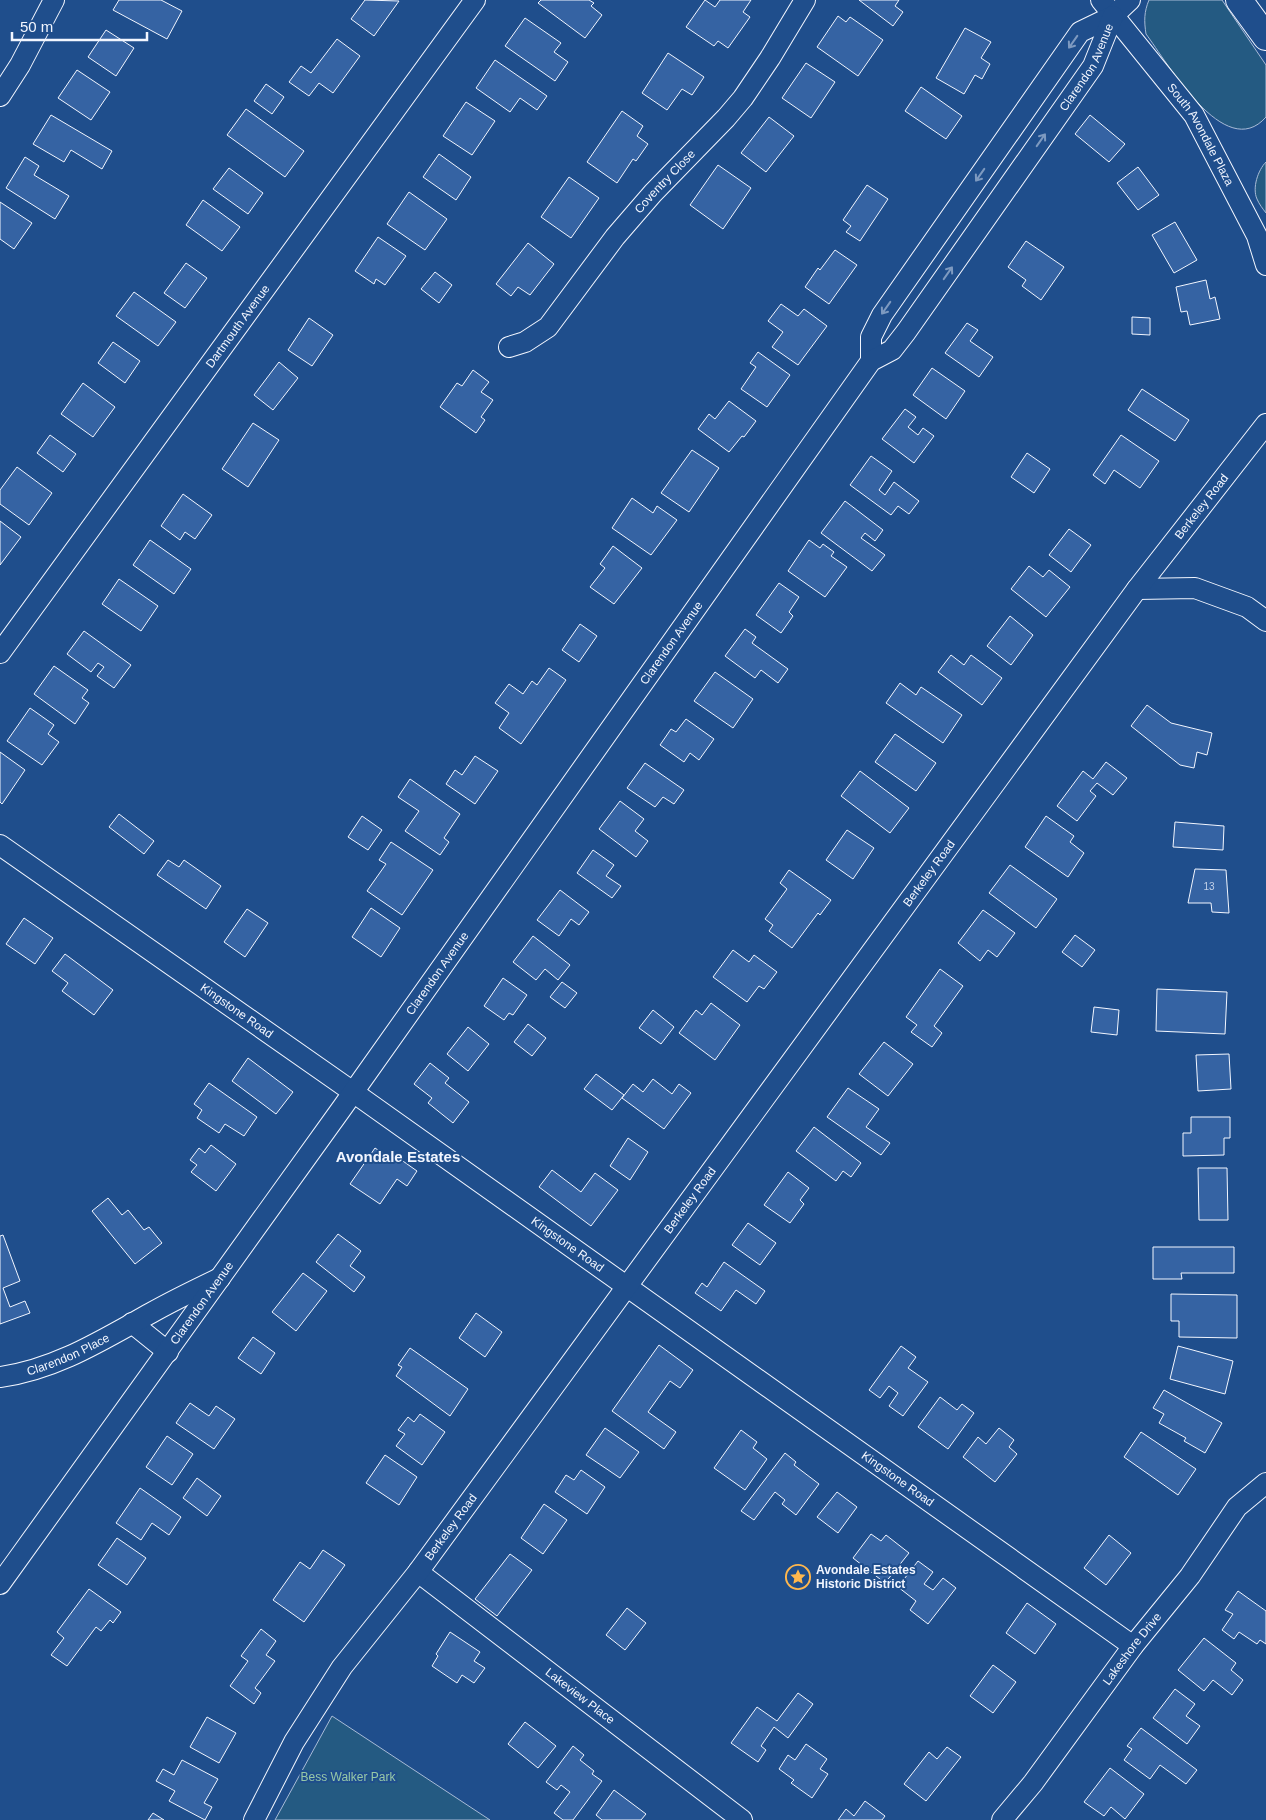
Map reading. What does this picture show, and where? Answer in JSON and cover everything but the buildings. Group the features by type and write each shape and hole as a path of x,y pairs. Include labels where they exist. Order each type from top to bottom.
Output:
{"main road":[{"path":"1240,0 1266,37"}],"street":[{"path":"0,96 20,65 54,0"},
{"name":"Dartmouth Avenue","path":"0,653 475,0"},
{"name":"Coventry Close","path":"509,347 525,342 548,327 615,237 653,193 743,98 805,0"},
{"name":"South Avondale Plaza","path":"1100,0 1194,116 1257,236 1266,265"},
{"path":"1113,16 1130,0"},
{"name":"Clarendon Avenue","path":"871,361 871,337 882,315 1080,32 1113,16"},
{"name":"Clarendon Avenue","path":"0,1584 222,1277 871,361 892,350 912,324 1093,66 1113,16"},
{"name":"Berkeley Road","path":"254,1820 294,1742 342,1666 418,1572 1137,589 1266,424"},
{"path":"1137,589 1195,588 1247,607 1266,621"},
{"name":"Kingstone Road","path":"0,845 353,1092 1133,1646"},
{"name":"Clarendon Place","path":"0,1377 18,1375 80,1352 170,1302 222,1277"},
{"path":"132,1323 168,1352"},
{"name":"Lakeshore Drive","path":"1002,1820 1033,1783 1133,1646 1190,1576 1237,1507 1266,1483"},
{"name":"Lakeview Place","path":"418,1572 742,1820"}],"green space":[{"path":"1149,0 1222,0 1266,65 1266,117 1250,128 1233,128 1216,119 1198,104 1182,85 1146,34 1145,17"},
{"path":"1266,162 1266,213 1258,201 1255,190 1258,174"},
{"name":"Bess Walker Park","path":"332,1716 490,1820 275,1820"}],"place":[{"name":"Avondale Estates Historic District","path":"798,1577"}],"district":[{"name":"Avondale Estates","path":"398,1157"}]}
